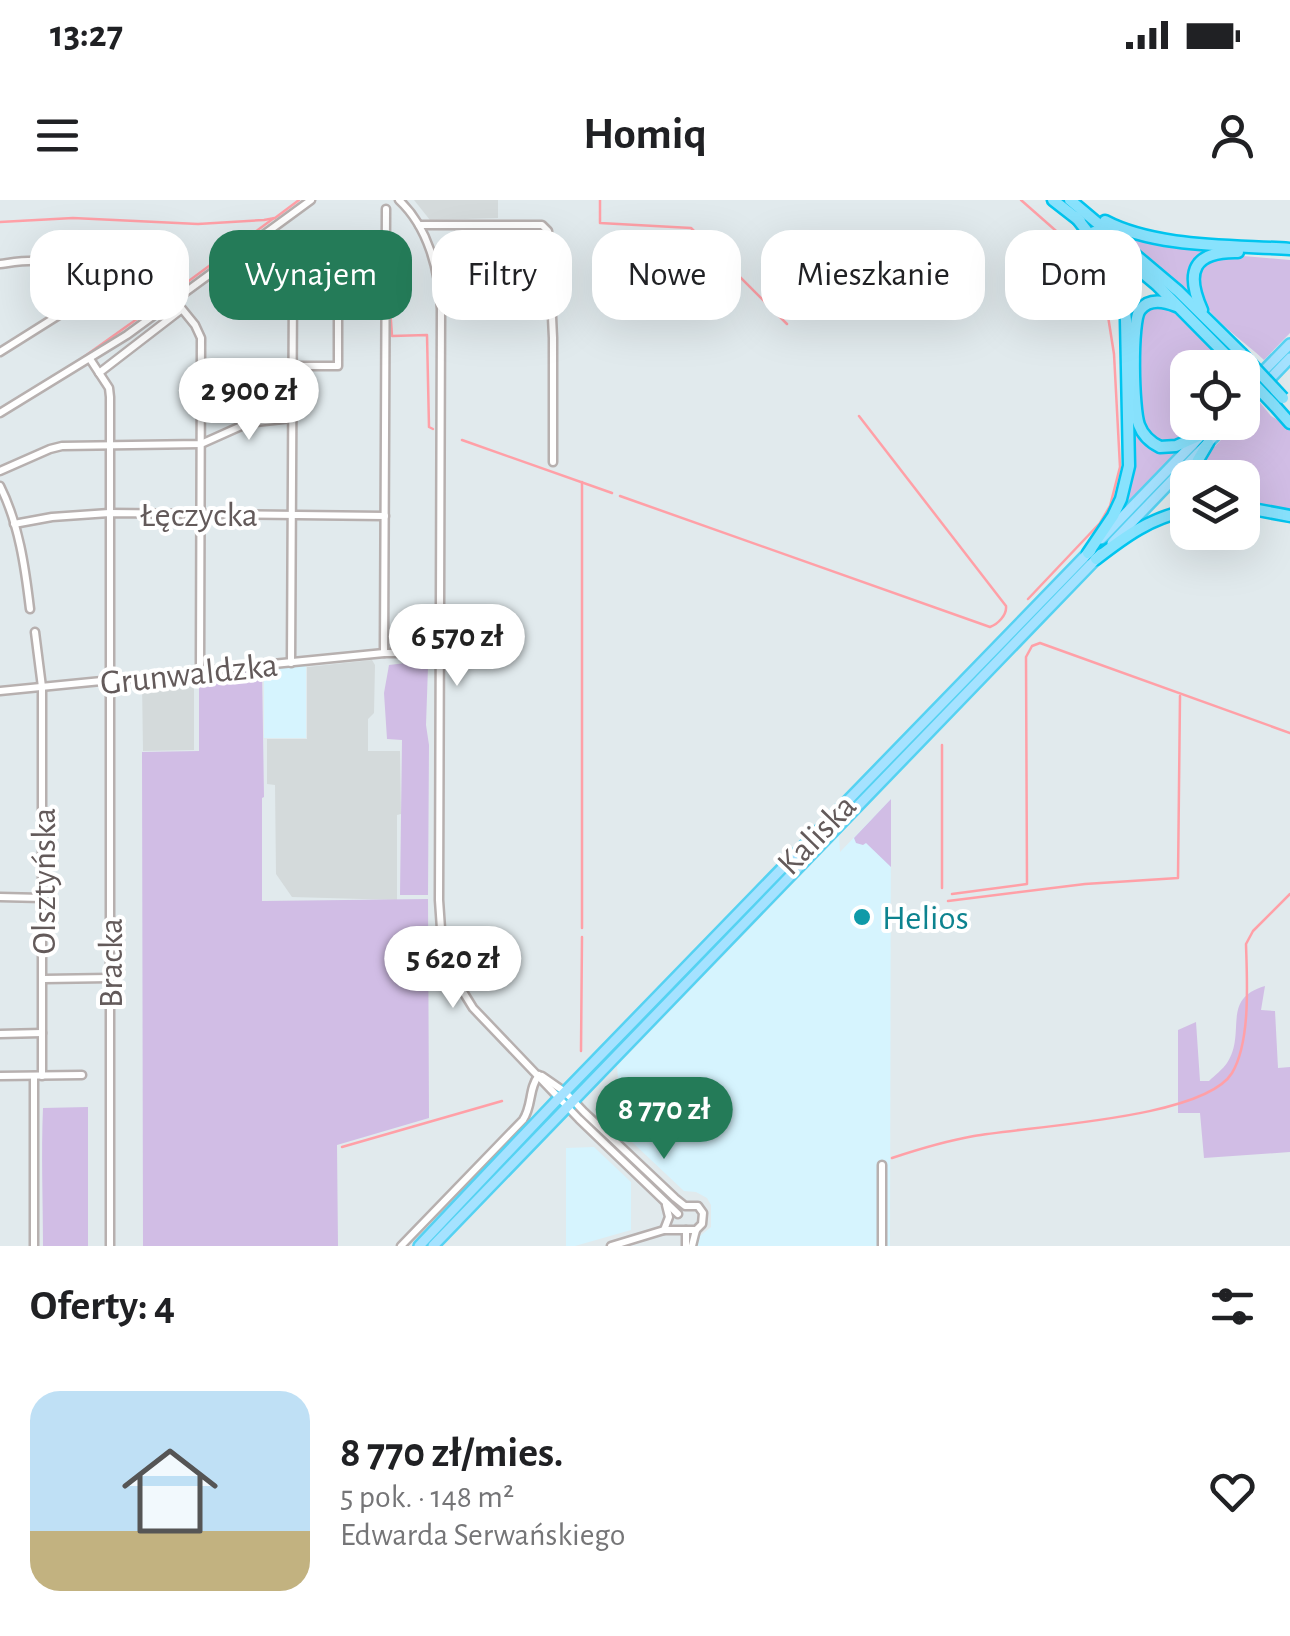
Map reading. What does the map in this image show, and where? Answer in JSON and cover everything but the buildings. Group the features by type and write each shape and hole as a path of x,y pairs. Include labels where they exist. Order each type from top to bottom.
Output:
{"highway":[{"path":"1053,200 1139,235 1290,253"},
{"path":"1075,208 1225,350"},
{"path":"1075,208 1142,259 1204,316 1229,350"},
{"path":"1075,208 1116,274 1126,320 1129,466 1120,499 1092,556"},
{"path":"1204,316 1192,284 1196,268 1206,257 1224,252 1290,253"},
{"path":"1181,309 1155,302 1137,314 1136,412 1142,432 1160,447 1198,440"},
{"path":"1260,383 1282,403"},
{"path":"1260,383 1282,403 1290,423"},
{"path":"1260,513 1290,519"},
{"path":"1092,556 1150,521 1170,515"}],"main road":[{"path":"1260,375 1290,344"},
{"path":"1260,389 1290,358"},
{"name":"Kaliska","path":"419,1246 1203,440"},
{"name":"Kaliska","path":"433,1246 550,1124 566,1099"}],"street":[{"path":"0,412 165,308 310,200"},
{"path":"399,200 419,225 434,265 441,309 438,653 442,940 457,982 473,1008 539,1075 685,1206 695,1205 703,1213 704,1222 689,1246"},
{"path":"386,209 386,230"},
{"path":"419,225 542,225 548,231 553,462"},
{"path":"0,264 40,259 74,276 78,289 70,308 0,352"},
{"path":"90,358 99,372 182,308 201,338 200,672"},
{"path":"291,663 293,320"},
{"path":"292,366 338,366 338,320"},
{"path":"384,653 386,320"},
{"name":"Bracka","path":"99,372 108,388 109,444 110,1246"},
{"path":"0,471 62,446 201,444 248,423 292,418"},
{"path":"0,486 14,524 30,608"},
{"name":"Łęczycka","path":"14,524 109,514 385,516"},
{"name":"Olsztyńska","path":"34,1246 44,979 42,687 35,632"},
{"name":"Grunwaldzka","path":"0,691 384,653 438,653"},
{"path":"0,897 43,898"},
{"path":"44,979 110,978"},
{"path":"0,1034 42,1033"},
{"path":"0,1076 82,1075"},
{"path":"401,1246 523,1120 530,1108 531,1086 539,1075"},
{"path":"566,1099 579,1119 678,1216 689,1246"},
{"path":"550,1124 567,1117 579,1119"},
{"path":"882,1165 882,1246"},
{"path":"664,1200 669,1217 664,1230"},
{"path":"664,1230 685,1206"},
{"path":"611,1246 664,1230 696,1230"}],"shaded area":[{"path":"414,200 498,200 498,218 430,220"},
{"path":"1142,237 1232,248 1213,251 1190,281 1191,294 1142,251"},
{"path":"1232,255 1290,260 1290,333 1264,360 1260,350 1252,350 1218,320 1199,295 1201,272 1214,261"},
{"path":"1159,306 1178,316 1215,350 1170,350 1170,440 1179,440 1170,443 1154,440 1148,433 1139,404 1137,327 1150,308"},
{"path":"1260,402 1290,431 1290,512 1260,506 1260,460 1203,459 1221,440 1260,440"},
{"path":"1132,416 1159,451 1178,451 1116,517"},
{"path":"372,660 374,713 368,719 368,751 400,751 397,900 292,897 276,874 275,785 267,784 267,739 307,739 307,667"},
{"path":"423,661 428,667 428,895 400,895 402,740 387,739 384,693 389,665"},
{"path":"306,665 306,738 264,738 264,670"},
{"path":"262,669 262,901 428,899 429,1118 337,1145 338,1246 143,1246 142,752 199,751 199,675"},
{"path":"187,677 194,685 194,750 143,751 142,682"},
{"path":"891,799 890,1246 695,1246 695,1240 711,1227 711,1205 696,1192 684,1191 615,1126 617,1066 839,836 840,852"},
{"path":"891,799 891,867 866,843 856,843 854,838"},
{"path":"1265,986 1261,1010 1275,1011 1278,1068 1290,1067 1290,1152 1204,1158 1200,1113 1178,1113 1178,1030 1196,1022 1200,1081 1209,1081 1233,1052 1238,1008 1243,999"},
{"path":"88,1107 88,1246 43,1246 43,1108"},
{"path":"594,1147 631,1182 631,1230 566,1246 566,1148"}],"waterway":[{"path":"0,222 73,218 198,224 264,220 275,218 299,200"},
{"path":"600,200 600,223 691,228 787,324"},
{"path":"1021,200 1088,259 1104,291 1114,354 1120,467 1110,506 1100,523 1028,599"},
{"path":"189,281 274,218"},
{"path":"78,361 136,320"},
{"path":"391,320 392,336 427,335 429,427 433,429"},
{"path":"620,496 990,627 996,624 1006,606 859,416"},
{"path":"462,440 612,493"},
{"path":"582,482 582,928"},
{"path":"952,894 1027,884 1026,657 1032,646 1040,643 1290,733"},
{"path":"948,901 1085,884 1178,878 1180,696"},
{"path":"942,745 942,888"},
{"path":"892,1158 974,1136 1152,1111 1215,1089 1232,1073 1242,1044 1246,944 1253,931 1290,894"},
{"path":"581,1051 582,937"},
{"path":"342,1147 502,1101"}],"place":[{"name":"Helios","path":"862,917"}]}
